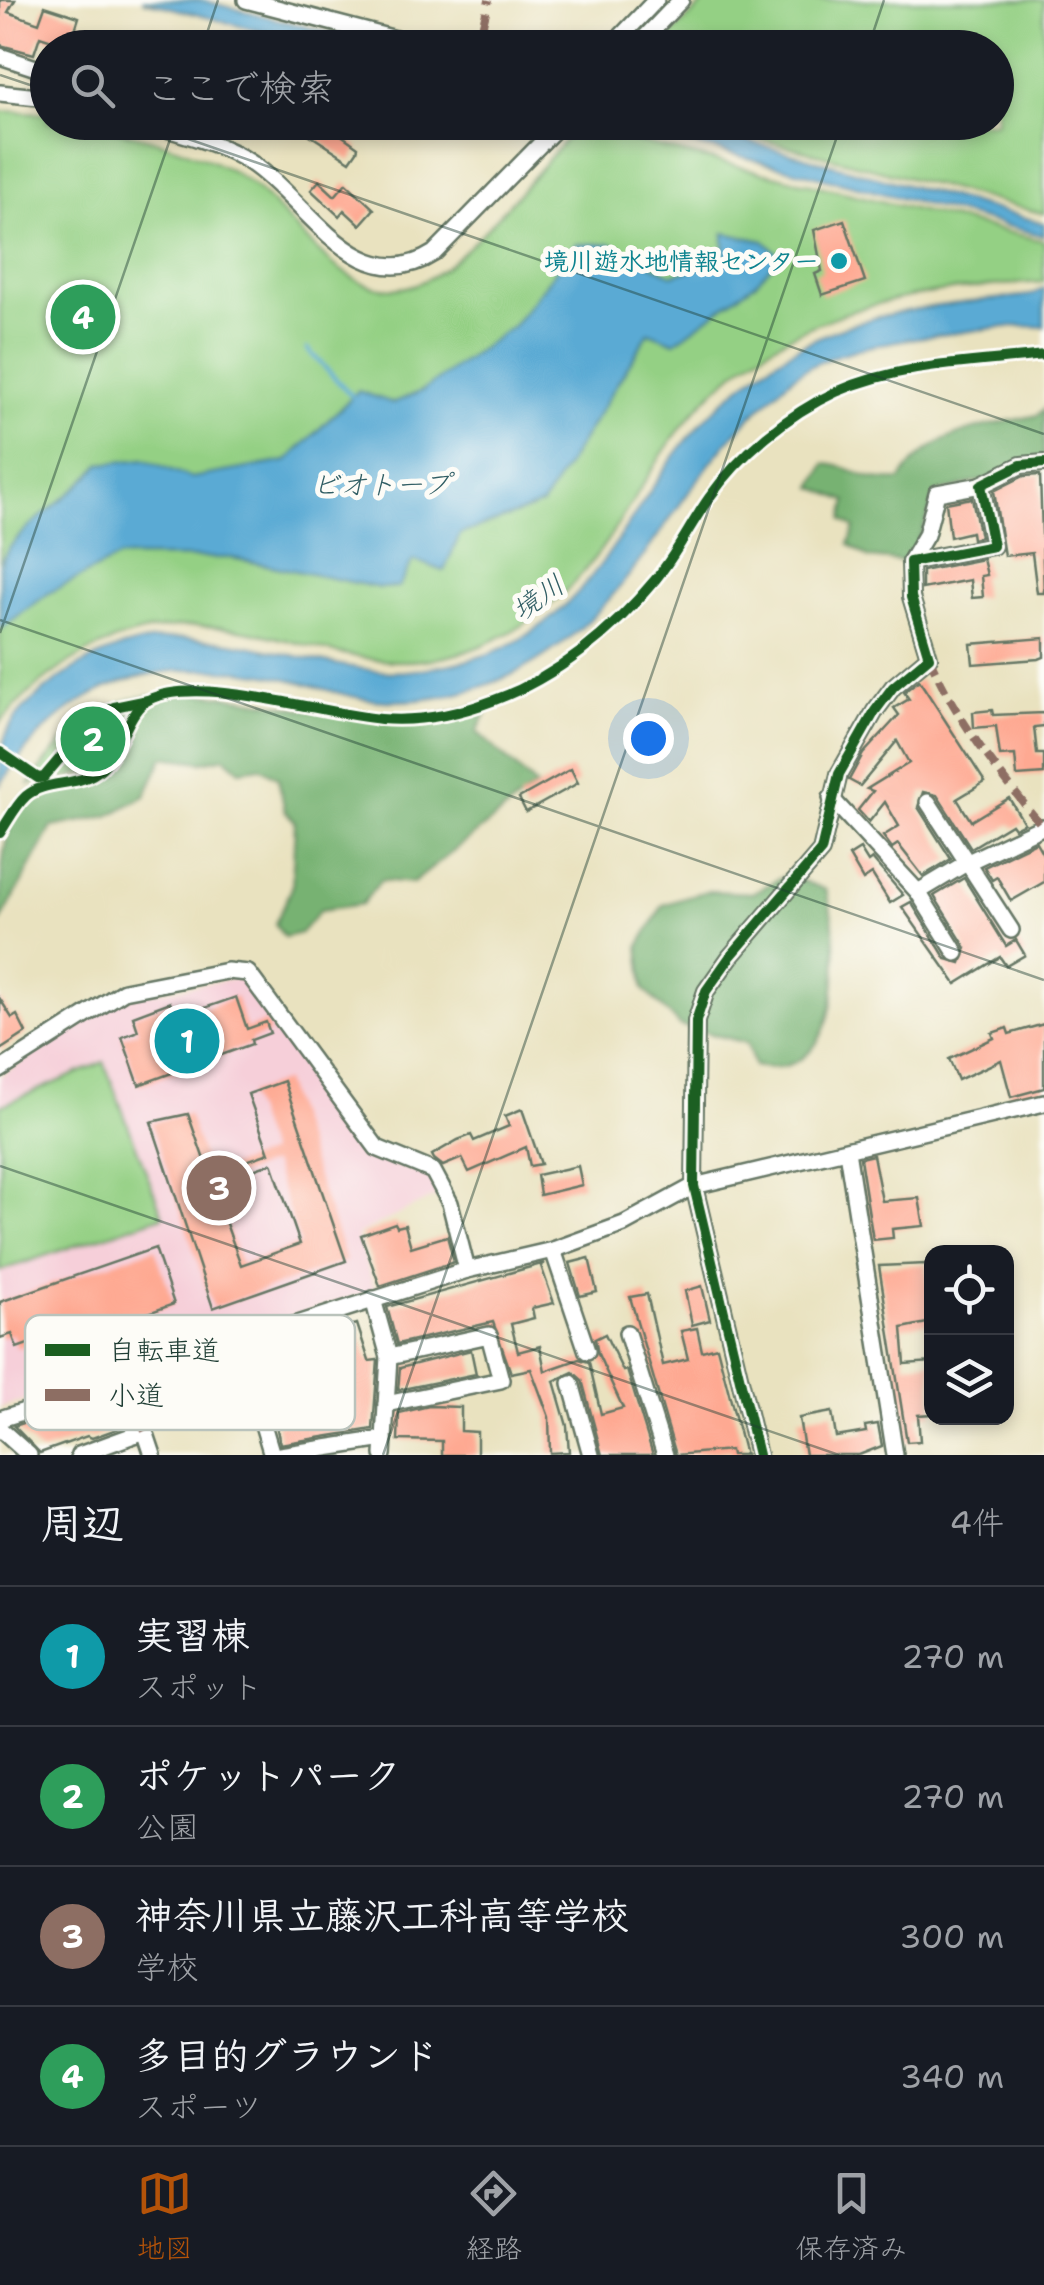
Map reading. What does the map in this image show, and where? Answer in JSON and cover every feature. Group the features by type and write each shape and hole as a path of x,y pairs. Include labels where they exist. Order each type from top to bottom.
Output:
{"street":[{"path":"246,0 361,30"},
{"path":"627,30 656,0"},
{"path":"652,30 681,0"},
{"path":"0,56 30,66"},
{"path":"0,93 30,96"},
{"path":"205,140 250,162 351,254 388,268 414,264 434,253 544,140"},
{"path":"758,1455 694,1186 696,1022 706,990 821,851 840,774 874,711 893,687 929,657 910,597 910,562 926,535 937,494 981,485 1021,465 1044,463"},
{"path":"910,562 993,546 981,485"},
{"path":"832,798 918,892 956,952"},
{"path":"928,802 1011,930"},
{"path":"918,892 968,862 1042,827"},
{"path":"0,1070 124,992 227,971 248,973 377,1148 432,1172 450,1203 467,1270"},
{"path":"323,1315 467,1270 553,1250 624,1224 694,1186 1044,1103"},
{"path":"847,1152 895,1455"},
{"path":"553,1250 570,1312 588,1351"},
{"path":"280,1455 383,1447 389,1357 373,1299"},
{"path":"627,1333 665,1455"},
{"path":"386,1404 501,1380 489,1335 389,1357"},
{"path":"571,1383 591,1455"},
{"path":"0,1419 25,1411"},
{"path":"0,1429 29,1455"},
{"path":"79,1455 146,1430 153,1455"},
{"path":"265,1430 272,1455"}],"shaded area":[{"path":"238,978 247,981 372,1152 387,1163 427,1175 442,1193 357,1235 375,1290 296,1315 25,1315 25,1400 0,1408 0,1076 112,1005 133,996"}],"green space":[{"path":"707,0 1044,0 1044,214 764,140 1014,140 1014,30 676,30"},
{"path":"0,111 30,112 30,140 150,140 230,170 255,188 329,260 355,279 383,288 413,285 447,266 497,218 566,140 630,140 1044,241 1044,282 957,290 872,305 792,335 754,357 688,419 590,564 561,596 524,624 478,647 440,658 369,659 232,629 167,628 113,641 87,653 40,683 0,723"},
{"path":"1044,409 1044,463 937,493 910,562 869,558 849,544 855,528 843,520 847,501 813,487 825,464 876,479 901,480 912,464 942,441 1038,415"},
{"path":"190,693 384,719 439,715 492,701 477,732 536,786 413,883 381,880 362,904 320,910 301,933 284,937 275,924 292,888 295,821 285,811 278,778 261,767 240,770 225,757 202,762 163,757 145,796 108,816 52,827 0,923 5,845 17,808 27,795 79,780 104,768 122,746 142,707 167,696"},
{"path":"149,696 103,762 81,774 30,784 80,726 111,706"},
{"path":"787,875 826,890 835,945 831,1006 822,1034 807,1054 784,1066 754,1066 747,1043 680,1026 644,989 639,946 663,905 706,891 752,893"},
{"path":"104,1062 163,1216 0,1271 0,1106"}],"water":[{"path":"142,0 201,0 319,30 255,30"},
{"path":"670,140 743,140 1044,223 1044,236"},
{"name":"ビオトープ","path":"724,233 764,241 777,253 777,260 754,284 675,342 649,332 542,505 460,534 444,571 413,560 399,587 380,588 232,558 120,557 49,593 0,629 0,565 6,552 100,464 144,459 191,478 287,461 358,391 393,403 422,391 514,325 576,244 611,244 672,275 724,260"},
{"path":"1044,288 1044,327 992,328 886,343 832,357 795,376 728,441 619,588 588,621 553,650 511,675 450,695 386,701 239,671 197,669 158,673 122,682 88,697 56,719 27,748 0,785 4,741 22,711 46,689 88,661 129,645 170,639 210,640 389,672 469,660 513,644 549,620 579,591 679,450 717,407 773,362 824,335 881,316 1031,295"}],"building":[{"path":"0,0 15,0 8,12 39,23 45,6 79,17 75,30 30,30 30,53 0,45"},
{"path":"318,140 348,140 358,147 350,161"},
{"path":"319,181 335,196 346,183 374,209 360,225 344,210 339,216 311,190"},
{"name":"境川遊水地情報センター","path":"844,220 865,281 822,295 815,274 822,271 814,230"},
{"path":"1040,475 1044,593 1037,593 1032,553 1004,556 994,491 1024,476"},
{"path":"972,498 980,537 972,539 971,532 950,537 946,503"},
{"path":"983,559 987,575 981,576 983,597 972,598 970,580 922,589 922,571"},
{"path":"1044,638 1044,657 1039,659 973,664 971,644"},
{"path":"919,680 985,782 957,799 971,821 1009,798 1024,823 1014,828 1011,824 971,848 937,795 923,792 918,807 951,859 923,876 898,844 892,848 883,836 899,826 885,802 869,822 858,810 873,791 867,789 909,763 897,741 860,786 849,780 863,754 899,715 894,708 909,699 904,692"},
{"path":"992,710 993,715 1044,713 1044,726 1034,727 1037,754 1044,754 1044,774 1017,776 1015,755 1000,756 996,726 974,728 973,712"},
{"path":"571,769 578,783 526,812 519,798"},
{"path":"1036,842 1044,856 1044,882 1011,901 997,877 992,880 984,867"},
{"path":"860,849 868,862 872,859 903,895 890,903 872,874 863,880 849,856"},
{"path":"964,878 1006,946 1016,940 1025,955 1006,966 1000,957 956,984 902,907 911,902 946,959 961,963 966,948 934,896"},
{"path":"236,997 247,1029 266,1022 270,1033 251,1040 252,1044 139,1085 122,1037 138,1031 133,1016 170,1002 176,1018"},
{"path":"0,999 12,1018 17,1015 26,1033 0,1050"},
{"path":"1044,1024 1044,1088 1011,1097 1001,1060 958,1080 949,1059 994,1038 992,1033 1007,1028 1009,1034"},
{"path":"284,1081 346,1261 213,1308 151,1122 188,1114 209,1174 269,1153 248,1094","holes":["272,1163 300,1244 241,1265 212,1185"]},
{"path":"522,1109 541,1164 530,1166 526,1147 469,1172 462,1158 443,1166 434,1159 432,1155 458,1140 471,1135 474,1141 509,1126 505,1116"},
{"path":"873,1155 882,1201 919,1198 924,1226 892,1229 893,1238 873,1240 860,1158"},
{"path":"578,1166 582,1185 540,1195 537,1175"},
{"path":"395,1223 397,1227 405,1225 411,1247 447,1236 454,1262 380,1286 361,1235"},
{"path":"155,1248 174,1304 143,1315 25,1315 25,1345 17,1348 12,1334 0,1338 0,1302"},
{"path":"589,1258 597,1292 580,1296 570,1263"},
{"path":"545,1263 541,1266 554,1303 532,1308 534,1318 511,1324 518,1352 540,1346 545,1371 579,1359 589,1362 601,1414 623,1408 598,1354 595,1339 605,1334 623,1371 627,1370 653,1455 602,1455 582,1380 573,1372 554,1381 567,1426 569,1452 550,1453 549,1417 531,1369 511,1373 493,1322 397,1344 387,1307"},
{"path":"924,1264 924,1324 902,1328 905,1364 924,1363 924,1415 918,1415 920,1441 907,1442 879,1266"},
{"path":"702,1286 710,1320 692,1325 685,1291"},
{"path":"647,1294 663,1365 688,1359 681,1331 697,1328 702,1351 717,1347 745,1455 731,1455 730,1450 676,1455 630,1297"},
{"path":"355,1324 369,1361 378,1360 373,1429 280,1444 277,1430 355,1430"},
{"path":"471,1350 476,1374 398,1390 400,1368"},
{"path":"429,1406 461,1407 461,1431 477,1432 477,1455 442,1455 442,1441 398,1440 399,1413"},
{"path":"832,1412 836,1437 866,1432 865,1426 878,1424 882,1446 859,1455 805,1455 799,1418"},
{"path":"25,1423 25,1430 114,1430 40,1453 14,1426"}],"waterway":[{"path":"307,349 353,397"}],"marked path":[{"path":"482,30 489,0"},
{"path":"929,657 964,723 1039,822"}],"cycle path":[{"path":"0,833 33,791 97,772 112,755 134,713 148,700 171,693 229,693 395,720 452,713 516,691 560,666 620,618 663,570 721,482 750,451 800,412 836,392 886,375 1044,355"},
{"path":"758,1455 694,1186 696,1021 706,991 730,957 821,851 839,774 875,711 893,687 929,657 911,597 910,562 993,546 981,485 1021,465 1044,463"},
{"path":"0,752 38,778 44,777 95,717 114,707 148,700"}],"place":[{"name":"境川遊水地情報センター","path":"839,261"},
{"name":"多目的グラウンド","path":"83,317"},
{"name":"ポケットパーク","path":"93,739"},
{"name":"実習棟","path":"187,1041"},
{"name":"神奈川県立藤沢工科高等学校","path":"219,1188"}],"water label":[{"name":"境川","path":"538,597"}]}
